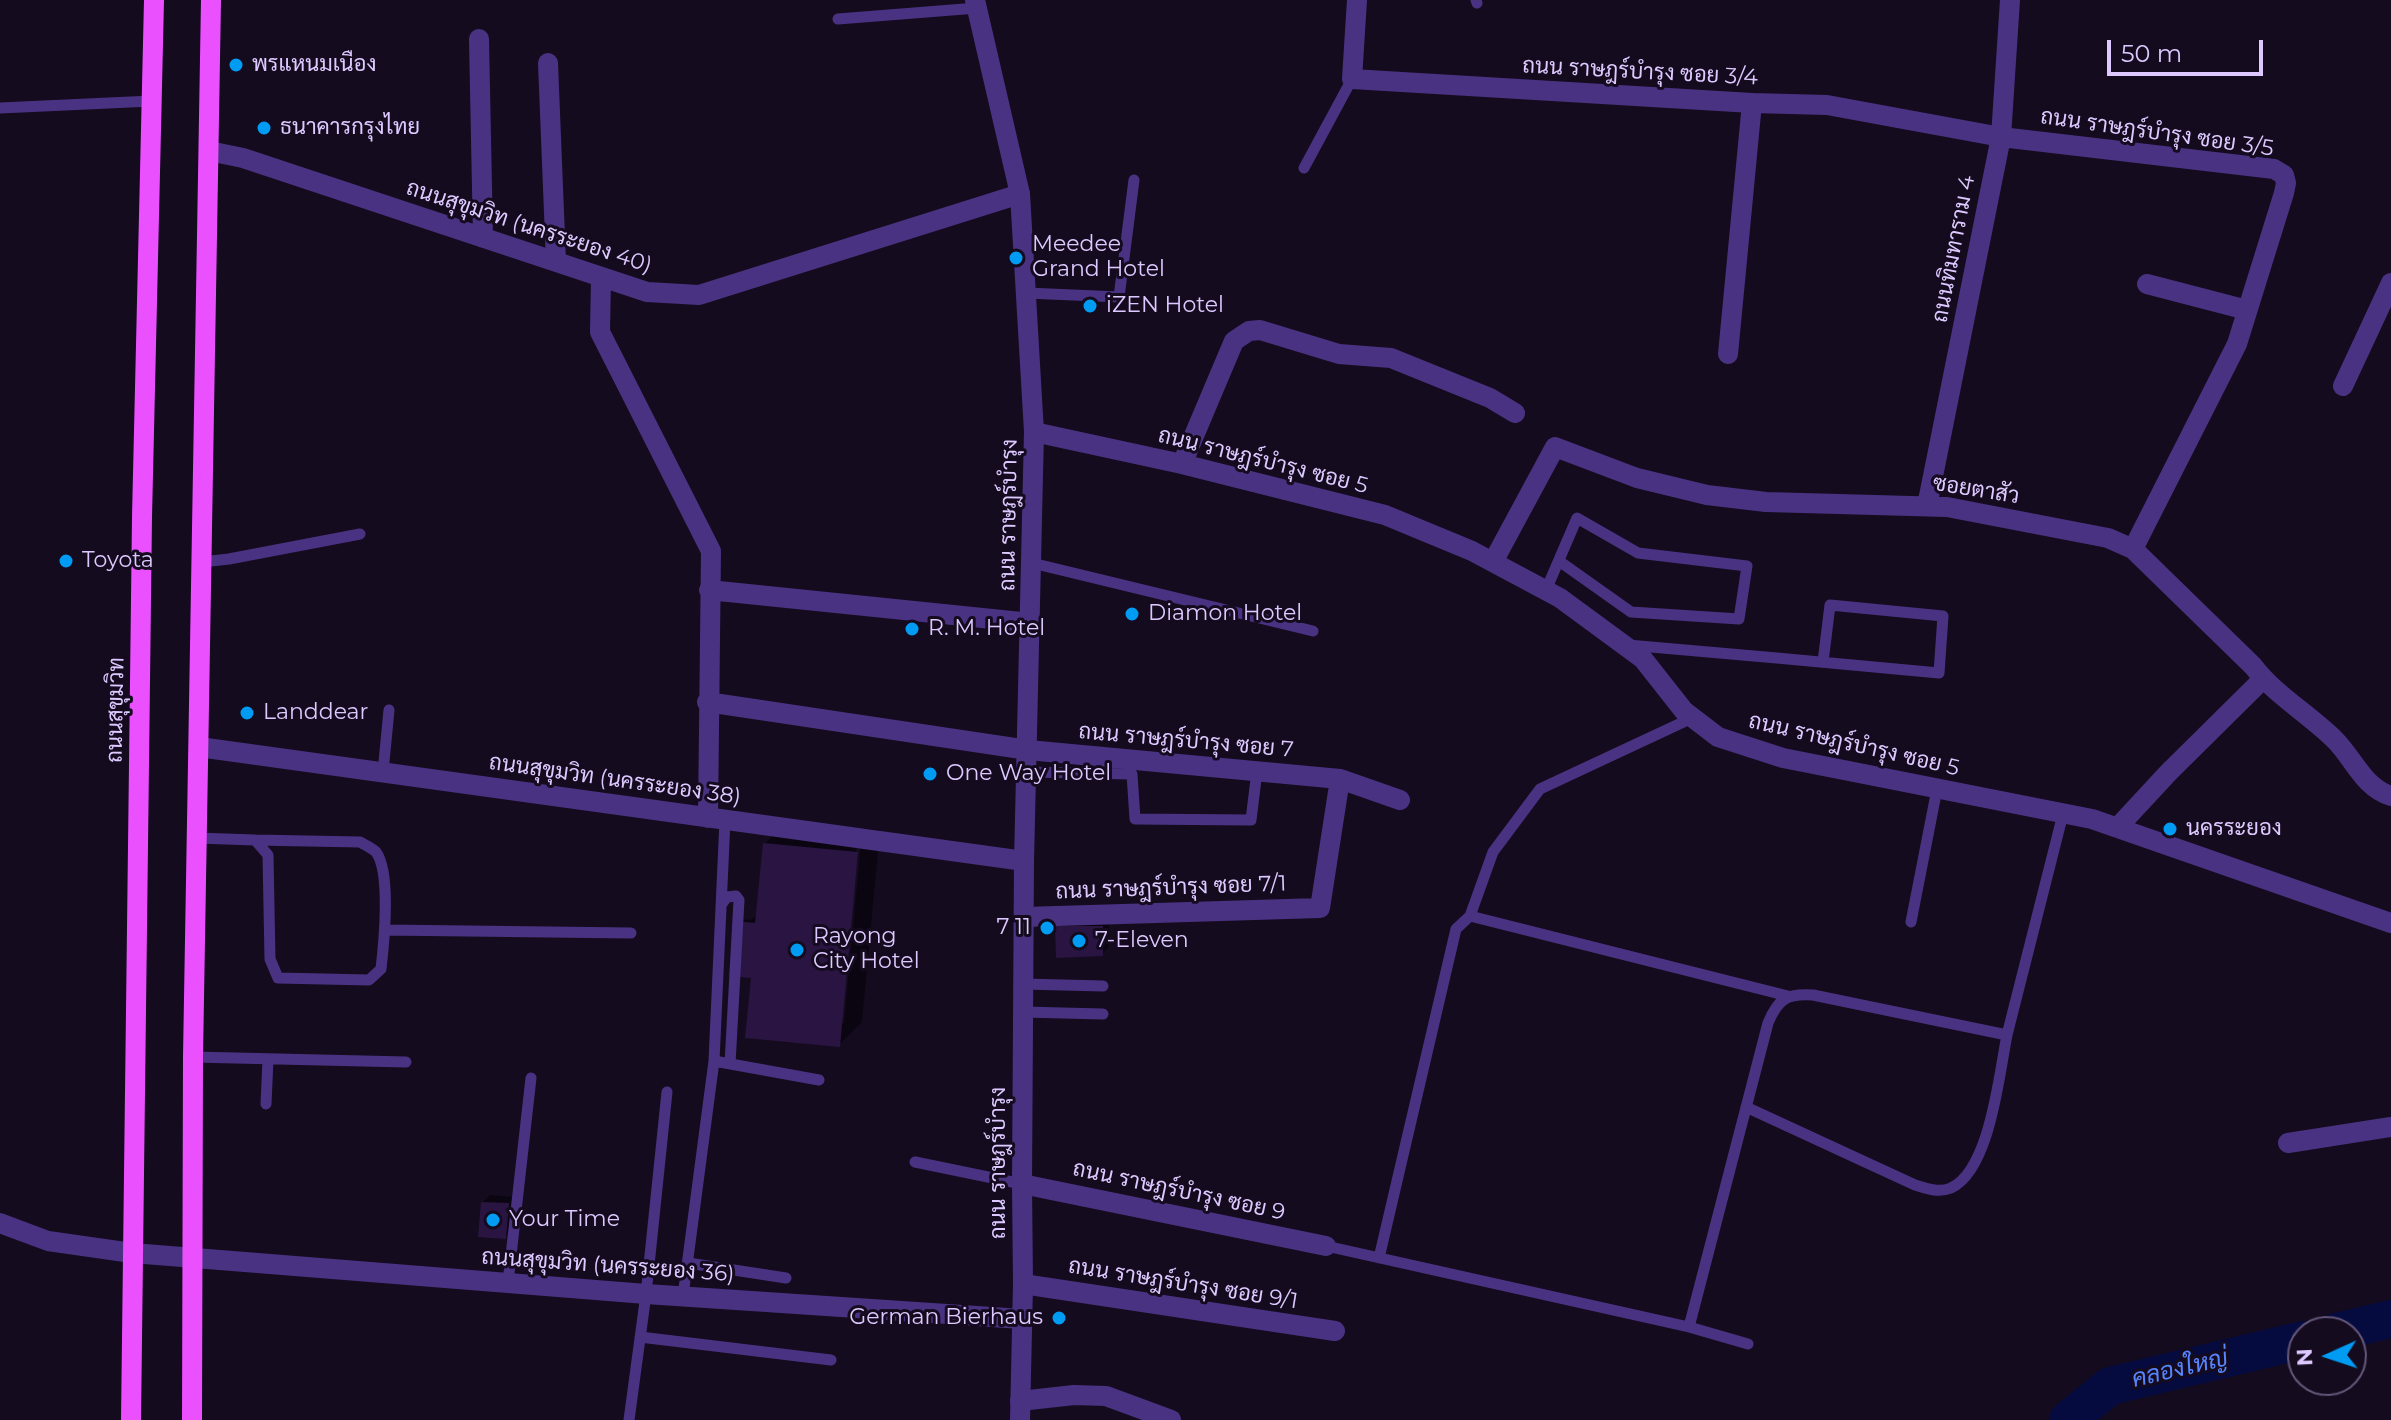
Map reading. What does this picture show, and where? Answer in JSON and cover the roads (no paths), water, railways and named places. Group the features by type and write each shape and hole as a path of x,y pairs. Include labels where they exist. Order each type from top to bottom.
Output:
{"main road":[{"name":"ถนนสุขุมวิท","path":"131,1420 142,517 154,0"},
{"path":"192,1420 193,1057 211,0"}],"street":[{"path":"1352,79 1357,0"},
{"name":"ถนนทิมทาราม 4","path":"1927,506 2001,137 2010,0"},
{"name":"ถนน ราษฎร์บำรุง","path":"976,4 1020,194 1034,432 1024,861 1020,1410"},
{"path":"479,39 483,238"},
{"path":"548,63 556,262"},
{"name":"ถนน ราษฎร์บำรุง ซอย 3/4","path":"1352,79 1827,105 2001,137"},
{"path":"1728,354 1752,103"},
{"name":"ถนน ราษฎร์บำรุง ซอย 3/5","path":"2001,137 2274,169 2284,175 2284,193 2226,370 2133,549"},
{"name":"ถนนสุขุมวิท (นครระยอง 40)","path":"209,151 243,158 647,292 699,295 1020,194"},
{"path":"601,277 600,332 711,551 707,702 716,819"},
{"path":"2343,386 2391,283"},
{"path":"2147,284 2247,310"},
{"path":"1182,464 1234,341 1249,331 1260,330 1339,354 1391,358 1490,398 1515,413"},
{"name":"ถนน ราษฎร์บำรุง ซอย 5","path":"1034,432 1182,464 1385,515 1472,551 1560,598 1643,659 1688,715 1718,737 1783,758 2092,819 2391,923"},
{"name":"ซอยตาสัว","path":"1493,562 1555,447 1637,478 1737,499 1927,506 1968,511 2121,542 2133,549 2253,666 2262,680 2295,704 2337,742 2367,781 2391,796"},
{"path":"709,590 1031,623"},
{"path":"2117,828 2262,680"},
{"name":"ถนน ราษฎร์บำรุง ซอย 7","path":"707,702 1028,750 1340,779 1400,800"},
{"name":"ถนนสุขุมวิท (นครระยอง 38)","path":"199,747 1024,861"},
{"name":"ถนน ราษฎร์บำรุง ซอย 7/1","path":"1024,917 1320,908 1340,779"},
{"path":"2288,1143 2391,1127"},
{"name":"ถนน ราษฎร์บำรุง ซอย 9","path":"1022,1184 1326,1246"},
{"name":"ถนนสุขุมวิท (นครระยอง 36)","path":"0,1223 48,1241 132,1253 646,1294 1022,1319"},
{"name":"ถนน ราษฎร์บำรุง ซอย 9/1","path":"1023,1284 1335,1331"},
{"path":"1020,1410 1074,1395 1106,1396 1171,1420"}],"lane":[{"path":"838,19 976,4"},
{"path":"1304,168 1352,79"},
{"path":"0,108 152,101"},
{"path":"1027,293 1119,297 1134,180"},
{"path":"1546,590 1577,518 1638,553 1747,566 1739,619 1631,612 1559,561"},
{"path":"202,562 360,534"},
{"path":"1032,563 1313,631"},
{"path":"1624,645 1939,673 1943,616 1830,605 1823,662"},
{"path":"383,772 389,710"},
{"path":"1379,1258 1456,929 1470,916 1493,852 1540,789 1688,715"},
{"path":"1026,772 1132,774 1135,819 1251,820 1257,771"},
{"path":"1911,922 1937,789"},
{"path":"1746,1107 1915,1185 1935,1191 1950,1188 1964,1180 1980,1155 2063,814"},
{"path":"683,1296 714,1061 721,905 716,819"},
{"path":"197,838 360,842 375,850 383,867 385,930 381,969 369,980 278,978 270,959 268,855 255,840"},
{"path":"721,905 727,897 736,896 739,900 730,1064"},
{"path":"1470,916 1788,996"},
{"path":"385,930 631,933"},
{"path":"1023,984 1103,986"},
{"path":"1689,1327 1768,1023 1783,998 1796,993 1813,995 2007,1035"},
{"path":"1023,1012 1103,1014"},
{"path":"193,1057 406,1062"},
{"path":"266,1104 268,1059"},
{"path":"714,1061 819,1080"},
{"path":"508,1282 531,1078"},
{"path":"629,1420 667,1092"},
{"path":"915,1162 1022,1184"},
{"path":"1326,1246 1689,1327 1748,1344"},
{"path":"688,1263 786,1278"},
{"path":"640,1337 831,1360"}],"waterway":[{"name":"คลองใหญ่","path":"2367,1325 2391,1319"},
{"name":"คลองใหญ่","path":"2068,1420 2110,1386 2287,1344"}],"place":[{"name":"พรแหนมเนือง","path":"236,65"},
{"name":"ธนาคารกรุงไทย","path":"264,128"},
{"name":"Meedee Grand Hotel","path":"1016,258"},
{"name":"iZEN Hotel","path":"1090,306"},
{"name":"Toyota","path":"66,561"},
{"name":"Diamon Hotel","path":"1132,614"},
{"name":"R. M. Hotel","path":"912,629"},
{"name":"Landdear","path":"247,713"},
{"name":"One Way Hotel","path":"930,774"},
{"name":"นครระยอง","path":"2170,829"},
{"name":"7 11","path":"1047,928"},
{"name":"7-Eleven","path":"1079,941"},
{"name":"Rayong City Hotel","path":"797,950"},
{"name":"Your Time","path":"493,1220"},
{"name":"German Bierhaus","path":"1059,1318"}]}
